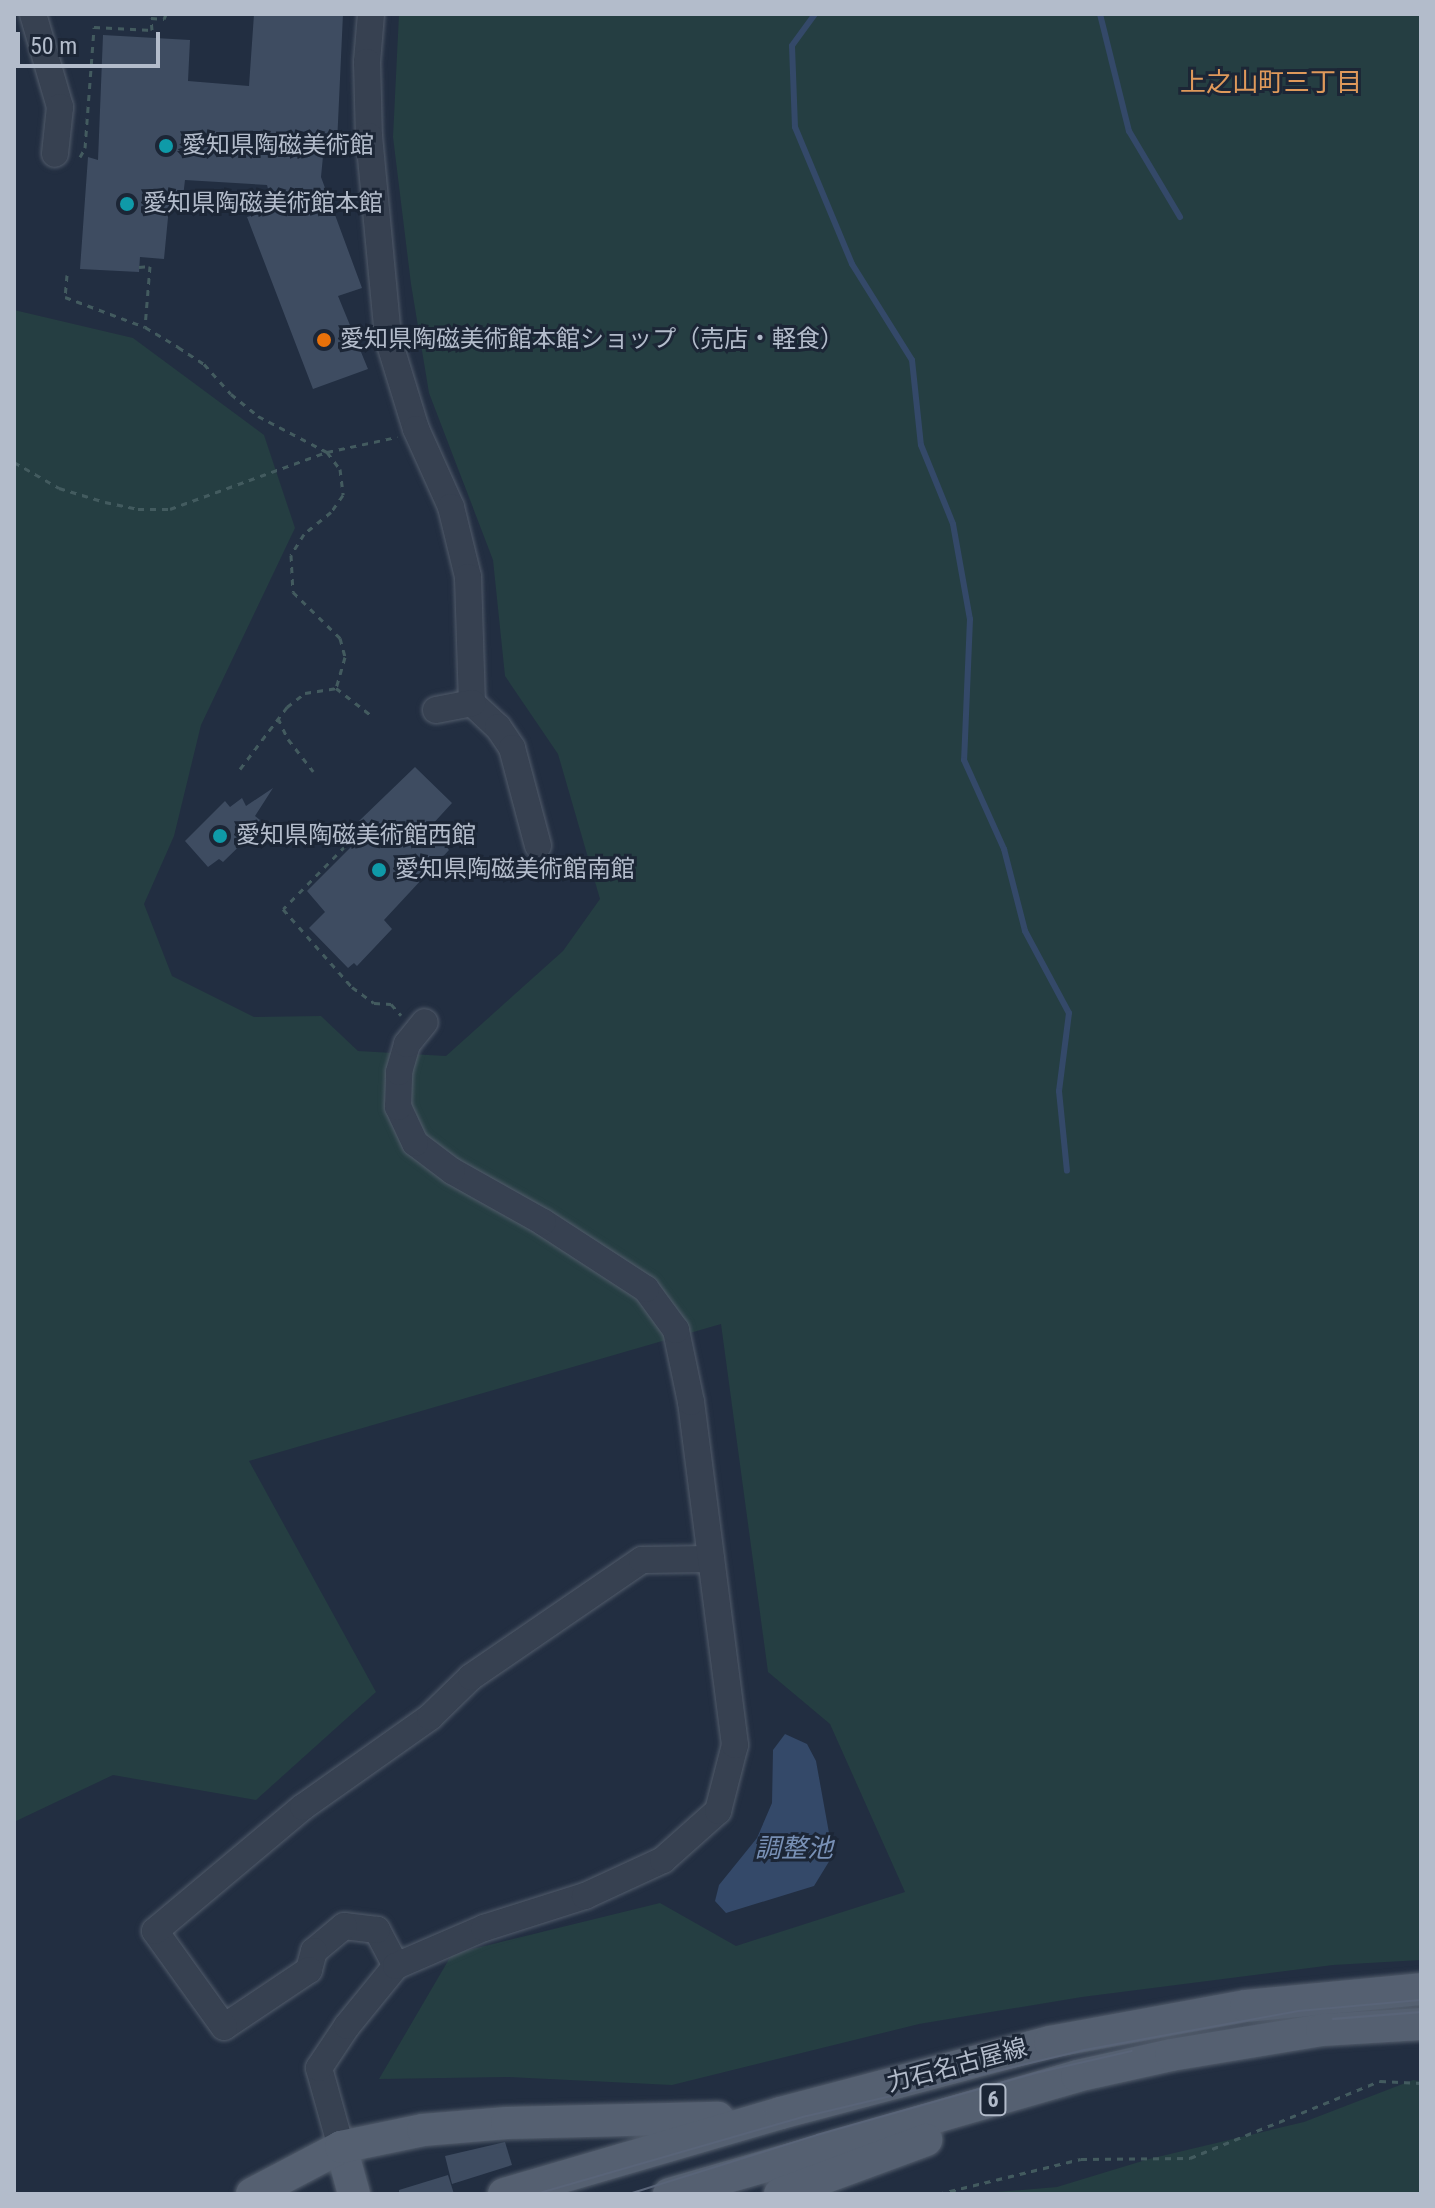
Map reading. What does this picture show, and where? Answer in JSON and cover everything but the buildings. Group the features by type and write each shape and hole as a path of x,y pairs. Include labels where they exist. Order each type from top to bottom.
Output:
{"main road":[{"name":"力石名古屋線","path":"504,2194 781,2113 1050,2042 1246,2006 1421,1989"},
{"name":"力石名古屋線","path":"669,2194 1077,2076 1171,2055 1322,2030 1421,2024"},
{"name":"6","path":"780,2194 1048,2098 1322,2030"},
{"name":"6","path":"252,2194 341,2147 423,2130 507,2123 689,2120 781,2113"},
{"path":"341,2147 354,2194"}],"lane":[{"path":"33,14 60,107 68,156"},
{"path":"371,14 367,62 369,136 388,338 416,429 451,507 468,577 472,703 498,727 512,748 538,846"},
{"path":"436,710 472,703"},
{"path":"341,2147 319,2068 347,2026 396,1966 484,1928 585,1896 663,1860 718,1811 735,1745 691,1402 676,1330 646,1289 543,1222 452,1171 415,1143 398,1107 399,1072 417,1022"},
{"path":"396,1966 377,1930 344,1926 314,1951 309,1970 224,2027 155,1931 303,1807 430,1717 471,1677 642,1560 711,1559"}],"path":[{"path":"68,156 85,148 94,27 152,30 151,18 164,19 166,14"},
{"path":"139,267 150,266 145,327"},
{"path":"67,275 65,297 145,327 204,364 231,394 258,416 327,452 340,469 343,495 331,512 304,534 291,555 293,592 340,638 345,657 336,688"},
{"path":"14,462 59,488 105,502 138,509 170,509 327,452 403,436"},
{"path":"240,769 278,718 305,693 336,688 372,716"},
{"path":"278,718 288,739 313,771"},
{"path":"362,829 283,909 352,987 374,1003 391,1004 417,1022"},
{"path":"938,2194 1081,2159 1190,2158 1380,2081 1421,2083"}],"green space":[{"path":"399,14 1421,14 1421,1960 1333,1965 1082,1997 919,2024 672,2085 508,2077 379,2079 452,1954 660,1903 736,1946 905,1892 830,1724 768,1672 721,1324 249,1461 376,1692 256,1800 113,1775 14,1822 14,310 133,338 264,435 295,528 201,725 174,836 144,904 172,976 254,1017 321,1016 358,1051 446,1056 563,951 600,899 558,754 505,676 493,560 429,393 411,284 393,137"},
{"path":"1413,2080 1421,2081 1421,2194 972,2194 1057,2187 1149,2159 1304,2122"}],"water":[{"name":"調整池","path":"785,1734 807,1744 816,1761 833,1855 814,1886 726,1913 715,1901 719,1885 757,1838 772,1803 773,1750"}],"waterway":[{"path":"815,14 792,46 795,127 852,264 912,360 921,445 953,524 970,619 964,760 1004,849 1025,931 1069,1013 1059,1091 1067,1171"},
{"path":"1100,14 1129,131 1180,217"}],"tram line":[{"path":"536,2194 807,2116 1084,2050 1298,2011 1421,2000"},
{"path":"1333,2019 1421,2012"},
{"path":"629,2194 817,2135 1040,2072 1132,2051"}],"place":[{"name":"愛知県陶磁美術館","path":"166,146"},
{"name":"愛知県陶磁美術館本館","path":"127,204"},
{"name":"愛知県陶磁美術館本館ショップ（売店・軽食）","path":"324,340"},
{"name":"愛知県陶磁美術館西館","path":"220,836"},
{"name":"愛知県陶磁美術館南館","path":"379,870"}],"district":[{"name":"上之山町三丁目","path":"1271,83"}]}
